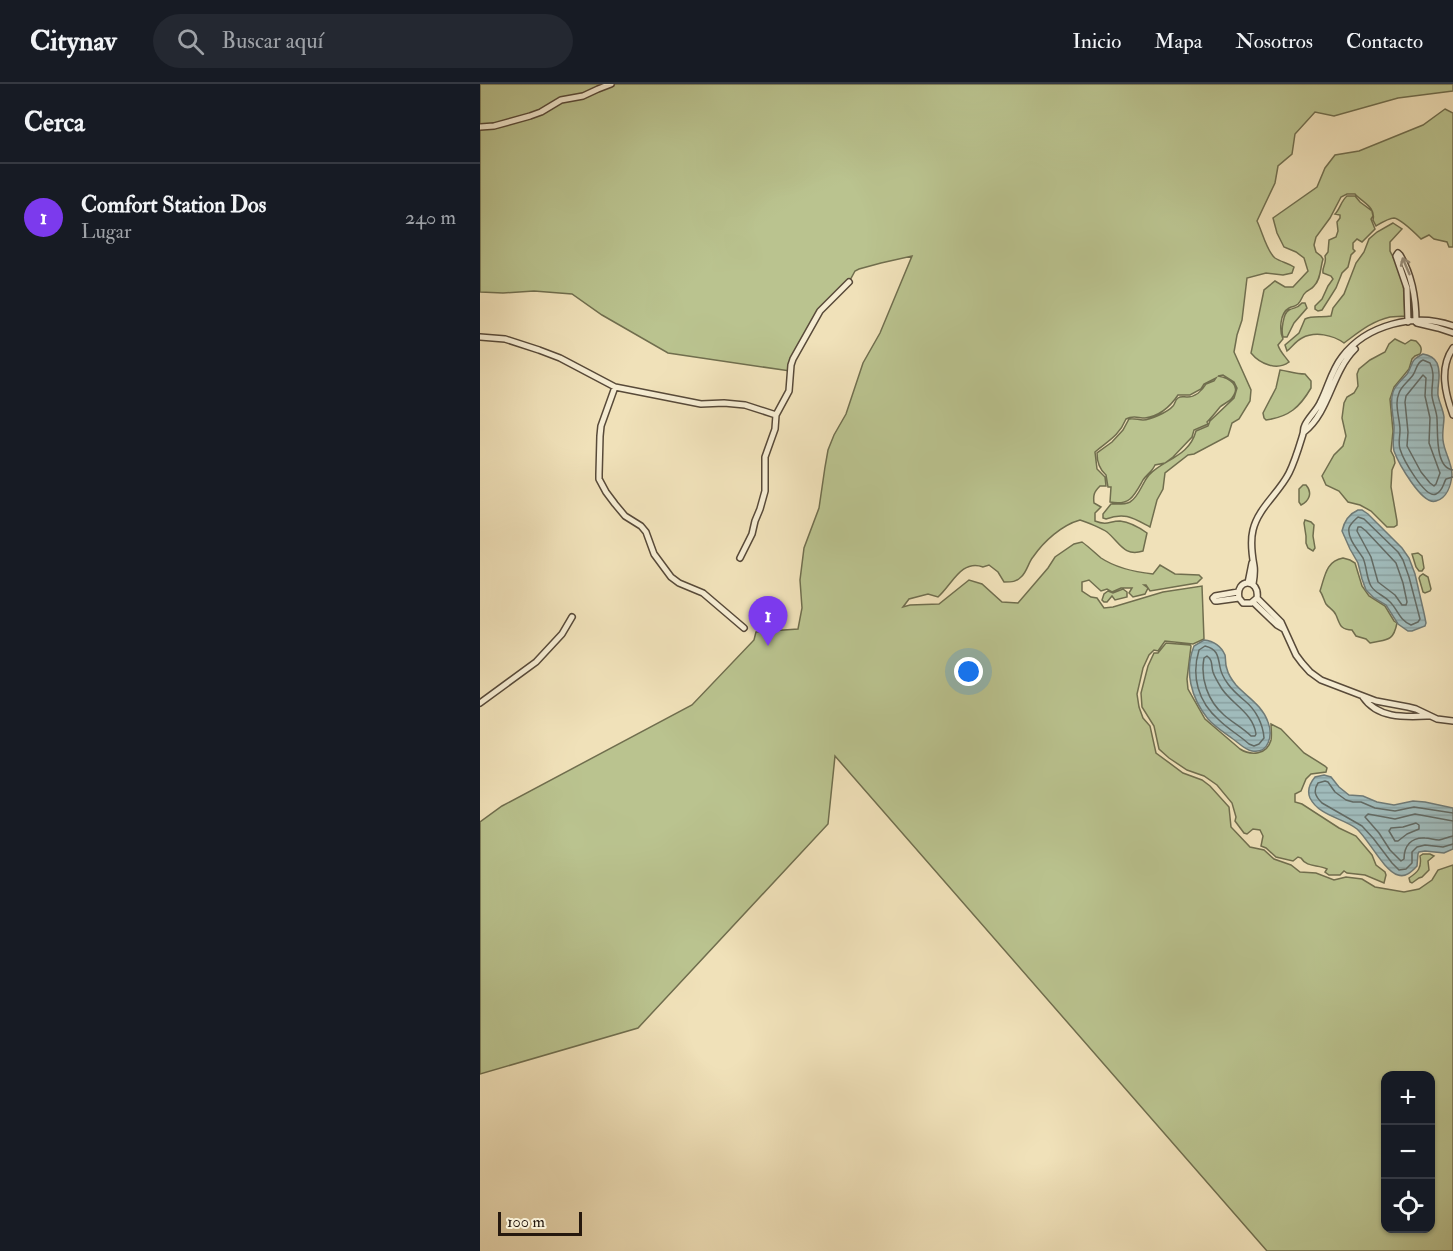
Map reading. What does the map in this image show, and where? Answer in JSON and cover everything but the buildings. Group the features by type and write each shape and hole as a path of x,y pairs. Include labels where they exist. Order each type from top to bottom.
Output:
{"street":[{"path":"480,127 494,126 530,116 561,100 583,96 611,84"},
{"path":"1408,322 1410,288 1409,272 1398,253 1396,256 1410,288 1415,302 1416,322"},
{"path":"740,558 752,534 765,491 765,457 775,429 776,415 789,391 793,359 820,311 849,282"},
{"path":"1255,600 1258,592 1251,584 1251,541 1254,525 1259,514 1289,472 1303,433 1324,406 1341,367 1353,350 1382,330 1408,322 1440,322 1453,326"},
{"path":"1416,322 1453,333"},
{"path":"480,337 505,339 539,350 560,358 615,387 701,404 745,405 776,415"},
{"path":"1453,348 1448,355 1444,371 1453,415"},
{"path":"615,387 600,436 598,474 606,492 625,516 641,526 659,561 675,580 703,593 744,628"},
{"path":"1251,584 1241,586 1238,595 1246,603 1255,600"},
{"path":"1255,600 1277,625 1284,629 1299,660 1310,672 1326,683 1385,704 1416,709 1437,719 1453,721"},
{"path":"480,703 536,662 562,634 573,617"},
{"path":"1363,697 1385,714 1429,716"},
{"path":"1394,716 1395,705"}],"green space":[{"path":"480,84 1453,84 1453,91 1398,98 1334,116 1315,112 1295,134 1292,154 1278,166 1275,183 1257,221 1272,255 1294,267 1292,273 1283,275 1266,273 1247,278 1242,320 1234,352 1251,390 1250,401 1239,419 1232,423 1228,436 1188,455 1165,473 1163,489 1157,500 1150,527 1124,516 1106,519 1103,518 1103,514 1111,504 1125,504 1133,500 1149,475 1188,447 1196,431 1208,426 1210,421 1234,398 1237,388 1234,382 1223,375 1218,376 1230,380 1235,386 1232,398 1220,407 1207,422 1208,424 1194,430 1192,437 1173,457 1165,463 1155,465 1134,495 1127,501 1110,502 1111,487 1108,487 1106,475 1097,459 1097,453 1112,442 1129,419 1146,420 1159,415 1171,408 1178,398 1195,395 1216,378 1204,384 1201,389 1190,395 1178,395 1160,413 1145,418 1126,419 1117,434 1095,452 1097,469 1105,477 1106,486 1100,486 1094,494 1094,503 1101,507 1095,513 1095,521 1123,522 1144,531 1147,533 1143,551 1127,551 1107,532 1080,520 1060,530 1048,540 1037,551 1023,575 1017,580 1004,582 998,572 989,565 969,567 958,574 938,597 928,594 909,599 903,607 939,604 969,580 982,584 1002,602 1018,603 1055,557 1074,544 1082,542 1101,558 1126,569 1153,574 1160,565 1175,574 1199,575 1202,578 1197,583 1150,591 1148,588 1145,594 1133,597 1129,593 1132,588 1121,588 1112,592 1107,589 1101,591 1089,580 1082,582 1082,591 1097,598 1104,608 1163,592 1202,586 1204,639 1193,644 1165,641 1158,651 1154,650 1149,655 1143,668 1137,694 1143,718 1150,726 1156,753 1183,773 1202,780 1210,786 1229,807 1231,827 1250,847 1264,850 1274,859 1291,865 1300,872 1316,873 1334,880 1346,877 1362,879 1375,887 1404,892 1419,889 1432,880 1438,870 1453,865 1453,1251 1267,1251 835,756 828,824 638,1028 480,1074 480,822 502,806 692,705 754,640 756,632 798,629 802,608 800,580 804,548 819,508 828,450 846,414 863,363 880,333 912,256 855,271 849,282 820,311 793,359 790,371 668,353 602,315 572,294 534,291 480,292"},
{"path":"1445,109 1453,113 1453,247 1429,235 1421,239 1394,218 1376,226 1371,208 1355,194 1341,197 1330,218 1316,237 1314,245 1316,252 1323,259 1318,280 1298,304 1286,310 1282,318 1283,339 1278,345 1289,362 1274,366 1259,360 1251,353 1264,290 1275,281 1285,287 1293,287 1308,271 1304,258 1284,247 1273,218 1317,187 1325,168 1335,155 1359,151 1423,125"},
{"path":"1347,196 1355,196 1372,211 1371,219 1375,229 1362,242 1357,239 1353,243 1355,251 1351,255 1348,267 1342,273 1336,288 1322,310 1318,311 1315,306 1322,299 1333,279 1323,271 1329,240 1336,237 1338,231 1337,222 1340,215 1335,214"},
{"path":"1393,223 1402,229 1390,242 1390,251 1403,279 1405,316 1377,321 1344,343 1324,335 1307,336 1287,351 1285,345 1299,333 1305,319 1331,316 1333,308 1344,294 1356,263 1369,239"},
{"path":"1305,303 1307,308 1294,323 1287,337 1283,337 1282,327 1285,315"},
{"path":"1395,339 1405,344 1411,340 1416,341 1421,350 1420,354 1412,359 1409,369 1394,387 1390,399 1393,431 1391,451 1395,463 1392,470 1391,487 1397,525 1387,527 1371,511 1348,502 1339,491 1326,485 1322,476 1334,455 1343,446 1346,436 1342,418 1344,403 1358,386 1359,369 1385,352"},
{"path":"1280,370 1305,374 1311,381 1311,388 1303,401 1293,410 1266,420 1263,413 1276,388"},
{"path":"1306,485 1310,494 1301,505 1299,489"},
{"path":"1305,520 1314,525 1315,548 1313,551 1306,543"},
{"path":"1418,553 1422,556 1424,568 1422,571 1416,567 1412,554"},
{"path":"1343,558 1355,563 1362,586 1369,596 1385,606 1397,623 1393,634 1388,639 1370,643 1356,636 1352,630 1341,626 1335,613 1325,603 1320,591 1325,575 1333,562"},
{"path":"1423,574 1428,577 1431,589 1425,593 1419,578"},
{"path":"1123,589 1127,592 1127,597 1115,600 1112,596 1107,602 1102,600 1108,591 1113,593"},
{"path":"1166,643 1191,646 1188,689 1205,719 1240,749 1249,753 1258,753 1266,749 1271,740 1271,724 1281,729 1304,753 1327,768 1326,772 1311,774 1306,779 1301,791 1295,794 1295,802 1356,836 1372,855 1376,865 1385,872 1384,883 1365,875 1344,871 1340,875 1329,875 1325,872 1327,869 1309,865 1298,857 1293,861 1276,857 1261,846 1263,836 1260,830 1253,829 1247,834 1244,833 1235,821 1232,803 1217,785 1204,776 1187,770 1159,749 1154,726 1142,707 1141,693 1154,653 1158,653"},
{"path":"1423,854 1434,856 1428,861 1429,870 1412,883 1409,878 1419,869 1420,856"}],"water":[{"path":"1423,354 1433,358 1438,367 1438,395 1444,417 1443,440 1452,470 1448,491 1436,501 1430,501 1424,497 1411,482 1393,446 1391,401 1393,392 1414,361"},
{"path":"1358,510 1368,514 1409,558 1415,574 1425,626 1408,631 1398,624 1386,605 1366,590 1358,563 1342,531 1347,519"},
{"path":"1204,640 1214,643 1221,649 1225,655 1228,673 1265,716 1270,738 1262,750 1252,751 1242,746 1211,722 1197,702 1191,684 1191,655 1194,646"},
{"path":"1324,775 1331,777 1349,795 1363,796 1377,802 1394,805 1413,801 1453,808 1453,849 1444,853 1419,852 1417,866 1406,875 1398,875 1387,868 1357,829 1325,813 1314,804 1309,795 1310,787 1315,777"}],"place":[{"name":"Comfort Station Dos","path":"768,646"}]}
